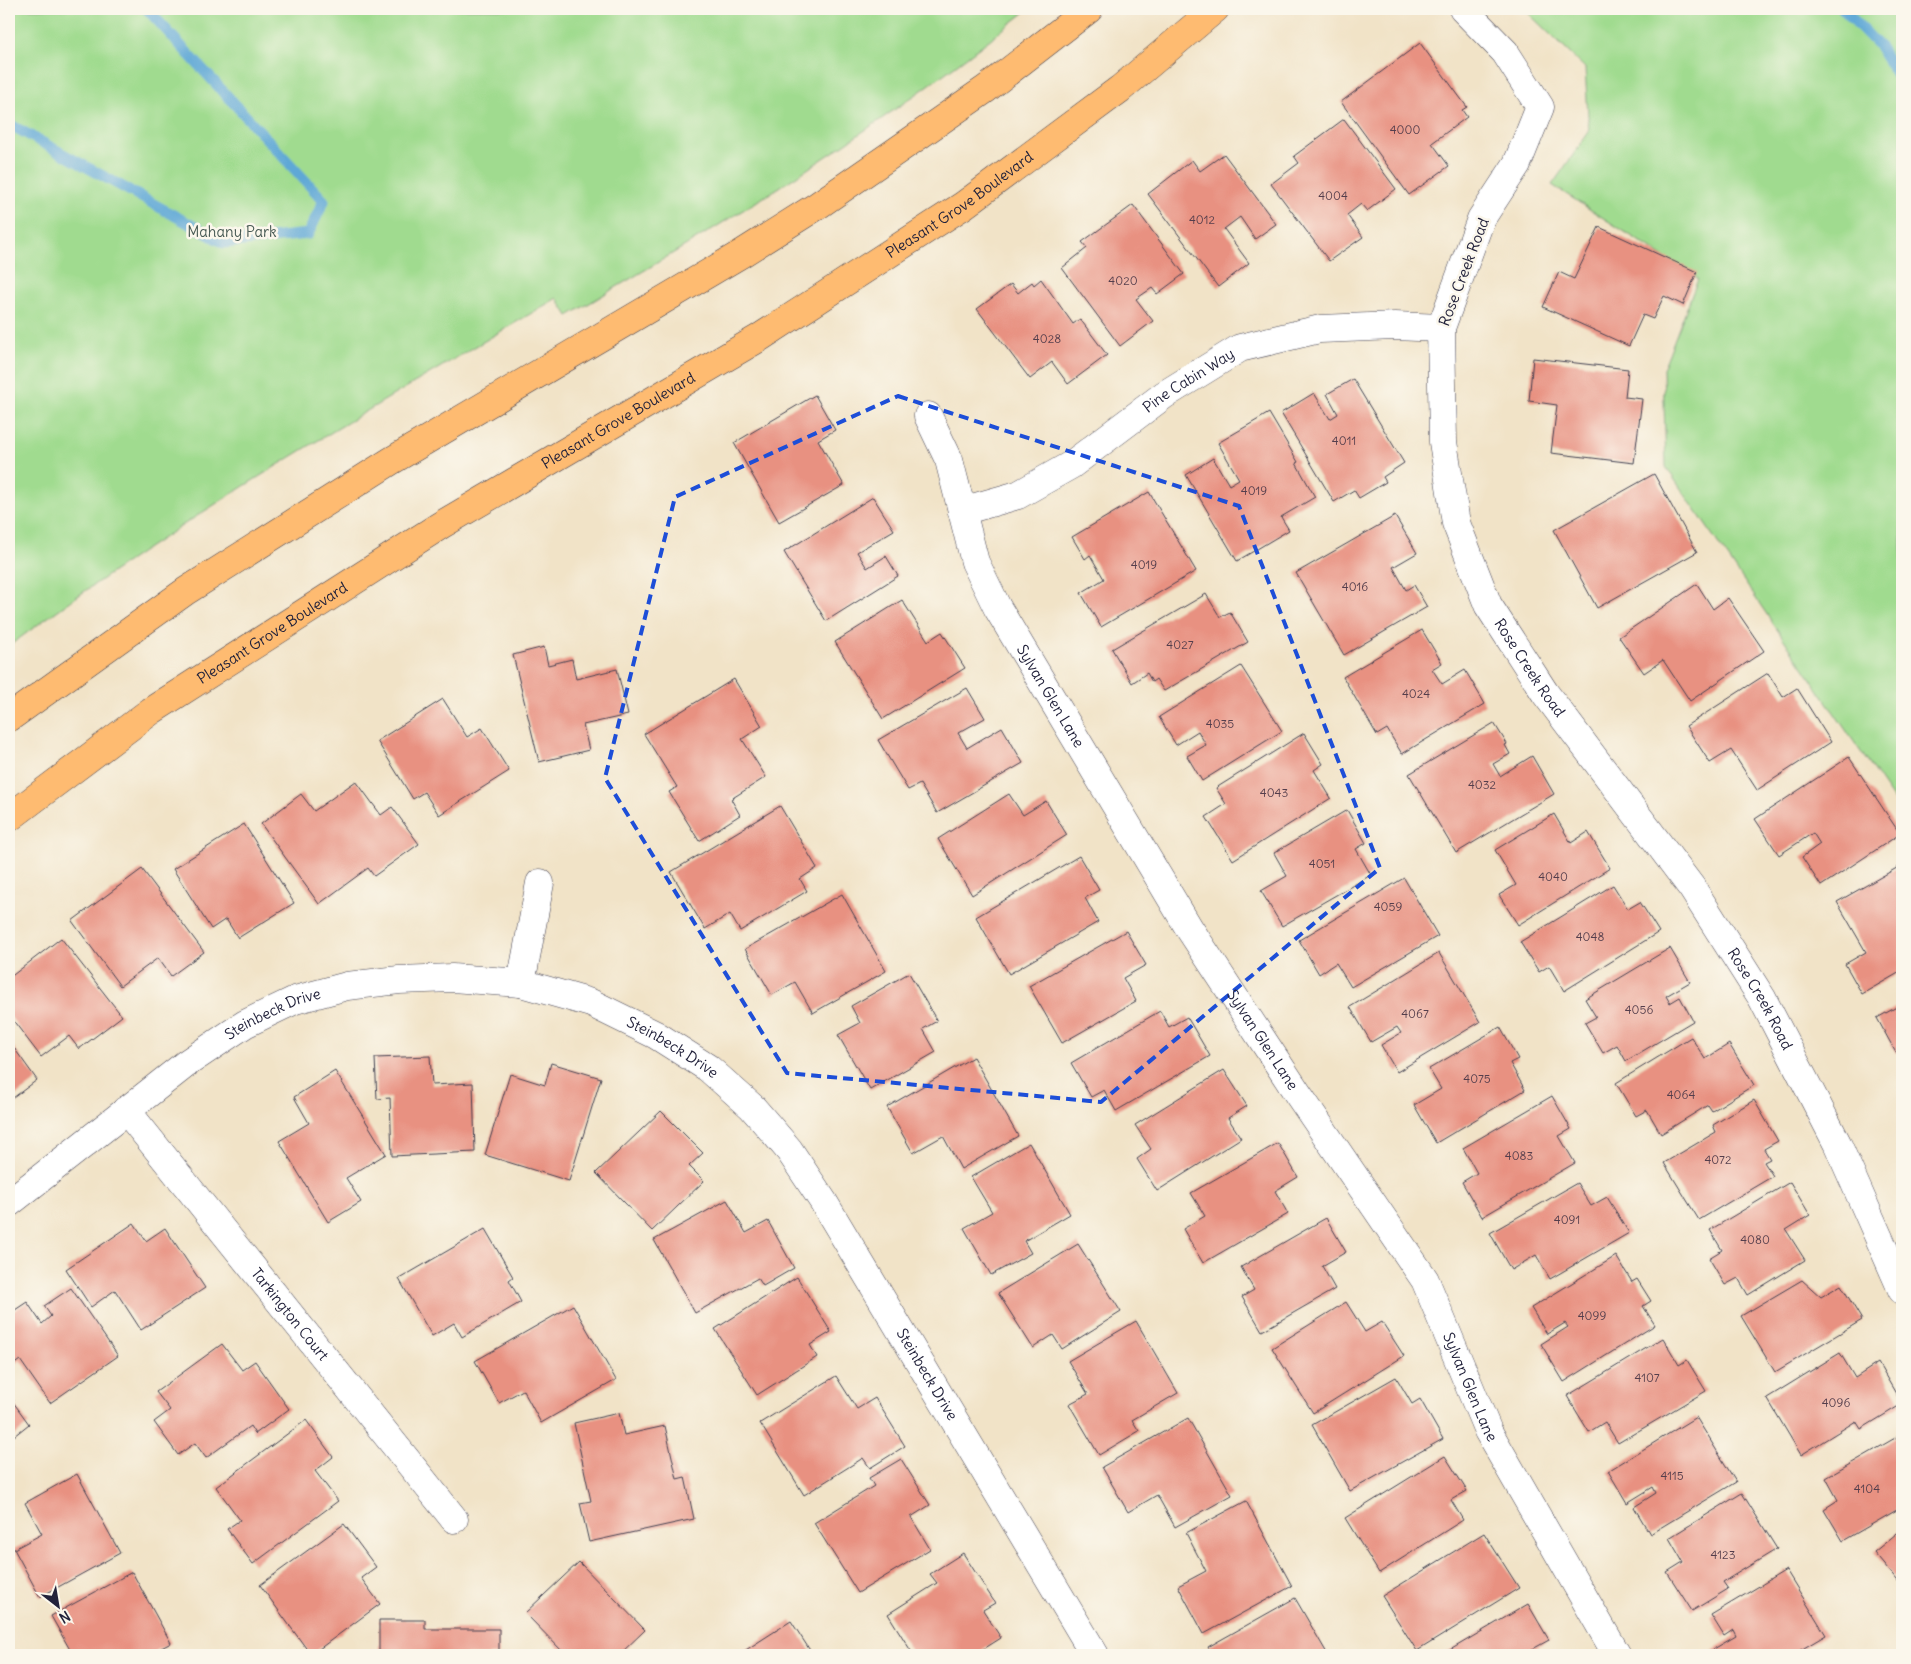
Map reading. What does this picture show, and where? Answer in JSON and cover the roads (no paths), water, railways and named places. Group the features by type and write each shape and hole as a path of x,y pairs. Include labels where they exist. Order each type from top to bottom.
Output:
{"main road":[{"path":"9,718 186,591 286,526 741,254 817,206 986,89 1089,9"},
{"name":"Pleasant Grove Boulevard","path":"9,818 151,711 408,546 759,338 964,205 1120,89 1215,9"}],"street":[{"name":"Rose Creek Road","path":"1463,9 1505,52 1540,107 1516,164 1481,219 1441,328 1443,442 1456,523 1488,605 1545,693 1692,888 1762,998 1837,1143 1902,1290"},
{"name":"Pine Cabin Way","path":"962,511 1018,495 1071,465 1164,395 1240,348 1320,329 1395,326 1441,328"},
{"name":"Sylvan Glen Lane","path":"928,416 949,460 975,562 997,608 1189,928 1298,1094 1425,1280 1488,1431 1617,1655"},
{"path":"521,983 540,882"},
{"name":"Steinbeck Drive","path":"9,1203 188,1063 245,1024 294,1000 347,986 399,980 452,978 521,983 590,1004 656,1035 708,1068 752,1107 789,1150 823,1200 1095,1655"},
{"name":"Tarkington Court","path":"126,1110 454,1519"}],"waterway":[{"path":"9,124 224,243 308,234 324,201 147,9"},
{"path":"1843,9 1879,46 1902,83"}],"park label":[{"name":"Mahany Park","path":"232,232"}]}
